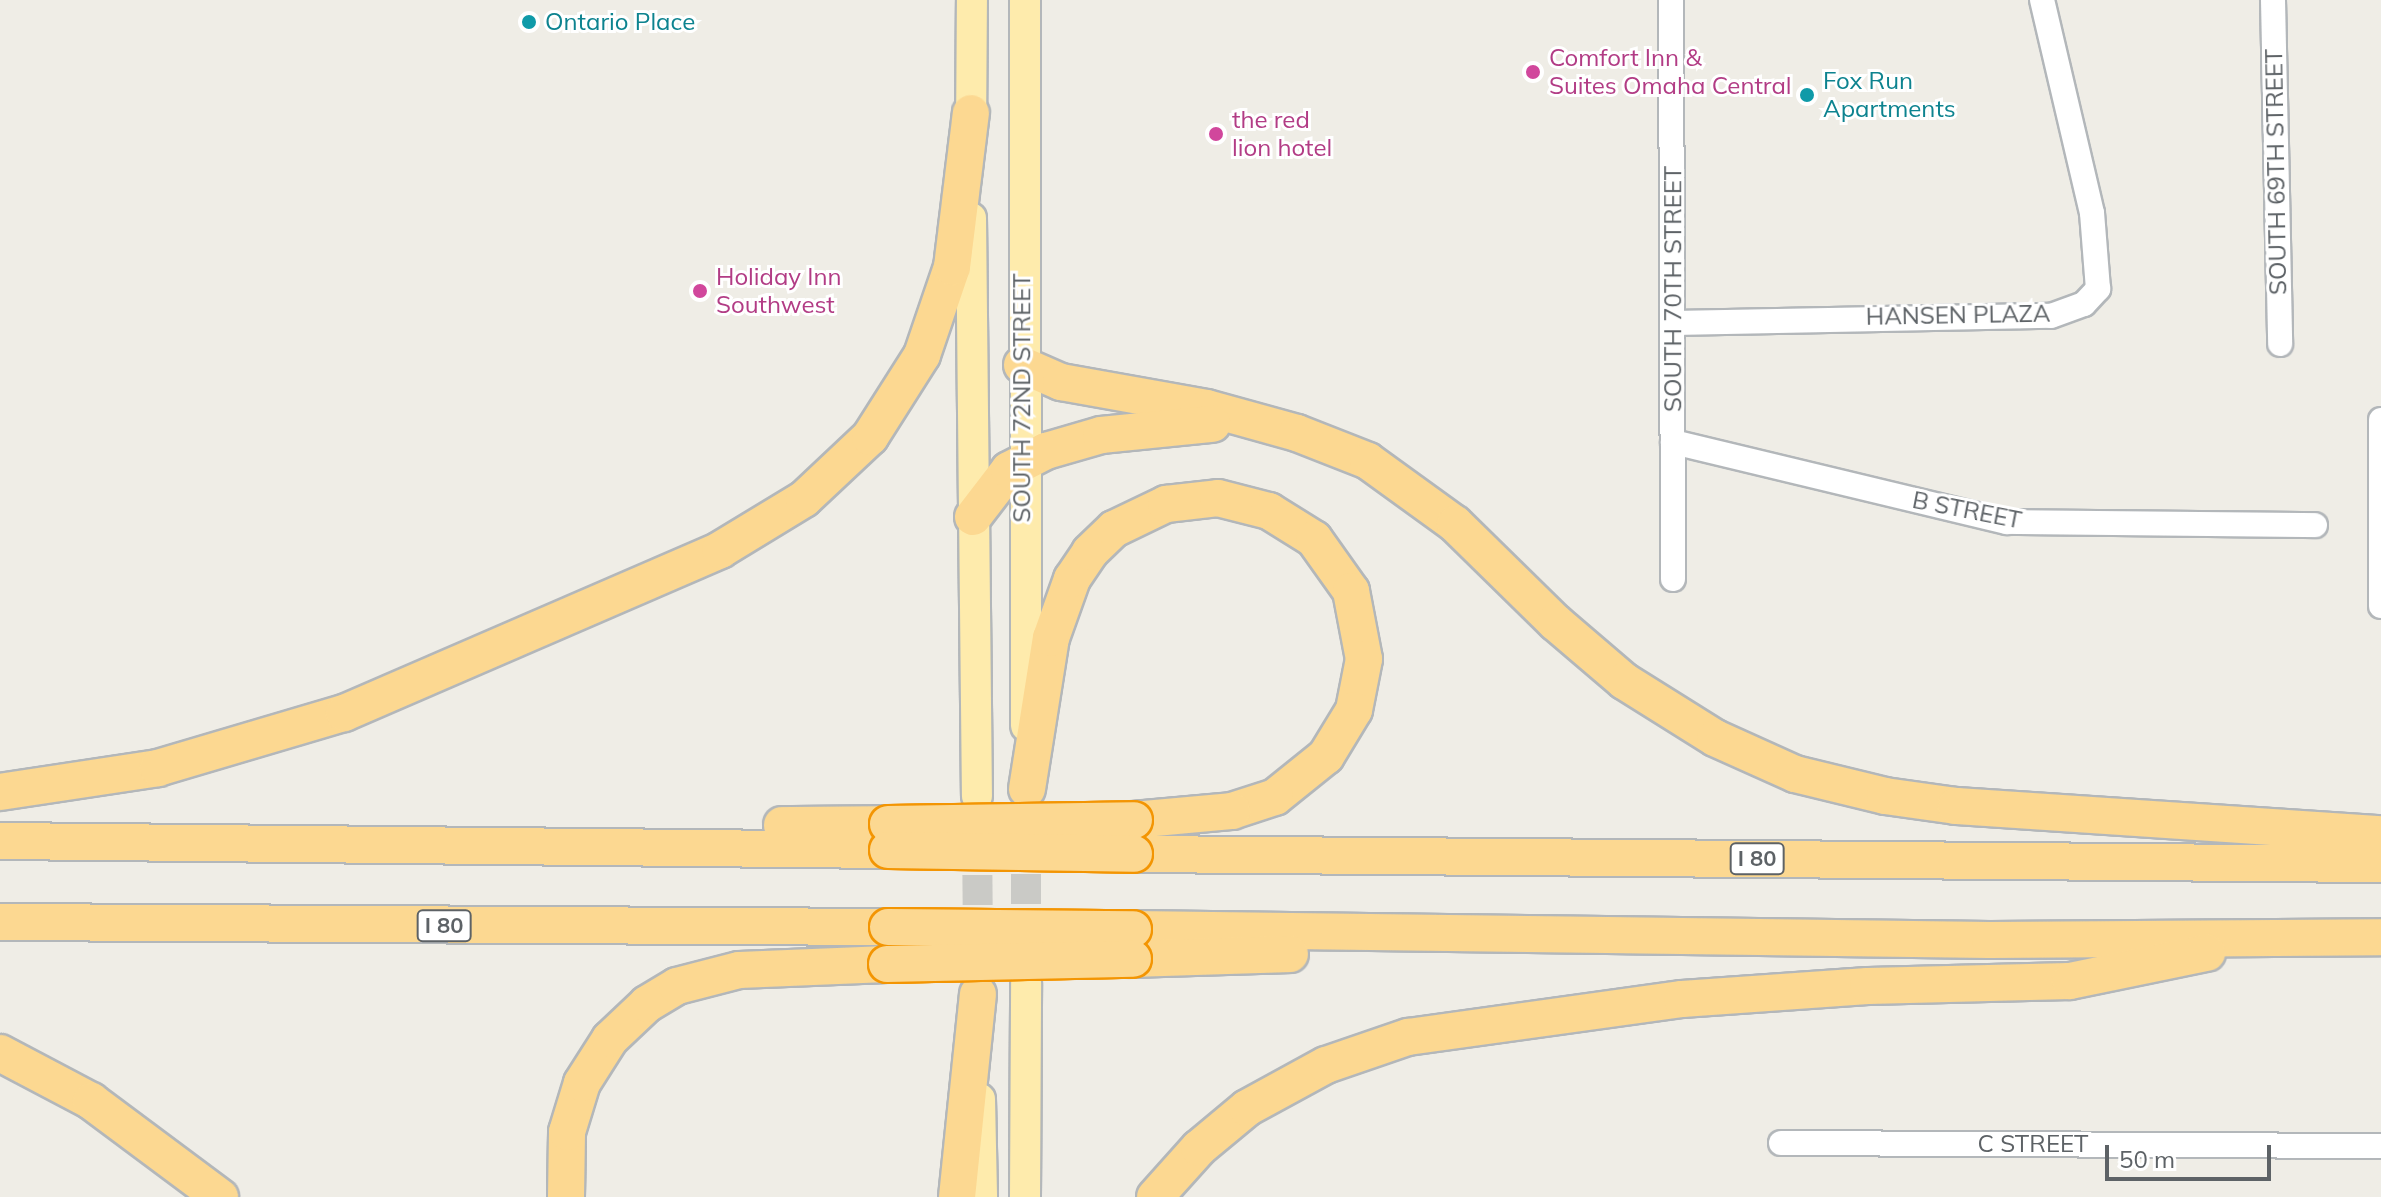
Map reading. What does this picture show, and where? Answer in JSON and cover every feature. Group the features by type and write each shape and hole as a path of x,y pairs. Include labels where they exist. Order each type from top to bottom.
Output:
{"highway":[{"path":"0,792 158,768 344,713 720,550 804,499 870,437 922,355 952,267 971,113"},
{"path":"1022,365 1087,388 1207,408 1332,444 1398,479 1455,524 1555,622 1624,681 1715,738 1795,774 1885,796 1956,806 2381,834"},
{"path":"973,517 997,481 1022,461 1101,435 1160,427 1261,424"},
{"path":"1027,792 1051,638 1072,579 1090,552 1136,516 1174,502 1218,498 1269,511 1314,539 1351,591 1364,659 1354,710 1326,756 1275,797 1134,837"},
{"name":"I 80","path":"0,841 285,844 1134,837 2381,864"},
{"name":"I 80","path":"0,922 888,927 1133,944 1703,935 1990,940 2381,937"},
{"path":"1155,1197 1199,1148 1247,1108 1326,1065 1408,1037 1682,999 1868,986 2070,981 2296,936"},
{"path":"566,1197 565,1140 582,1083 610,1039 647,1004 677,986 739,970 887,964 1133,944"},
{"path":"957,1197 978,989"},
{"path":"0,1053 91,1101 220,1197"}],"main road":[{"name":"SOUTH 72ND STREET","path":"972,0 977,796"},
{"name":"SOUTH 72ND STREET","path":"1025,0 1022,461 1027,792"},
{"path":"1025,1197 1026,983"},
{"path":"978,989 982,1197"}],"street":[{"name":"SOUTH 70TH STREET","path":"1671,0 1673,579"},
{"name":"HANSEN PLAZA","path":"1673,323 2051,316 2075,309 2098,289 2092,213 2042,0"},
{"name":"SOUTH 69TH STREET","path":"2273,0 2280,344"},
{"path":"2381,420 2381,606"},
{"name":"B STREET","path":"1673,442 2007,522 2315,525"},
{"name":"C STREET","path":"1781,1143 2381,1146"}],"tunnel":[{"path":"1026,829 1026,949"},
{"path":"977,830 978,950"}],"place":[{"name":"Ontario Place","path":"529,22"},
{"name":"Comfort Inn & Suites Omaha Central","path":"1533,72"},
{"name":"Fox Run Apartments","path":"1807,95"},
{"name":"the red lion hotel","path":"1216,134"},
{"name":"Holiday Inn Southwest","path":"700,291"}]}
